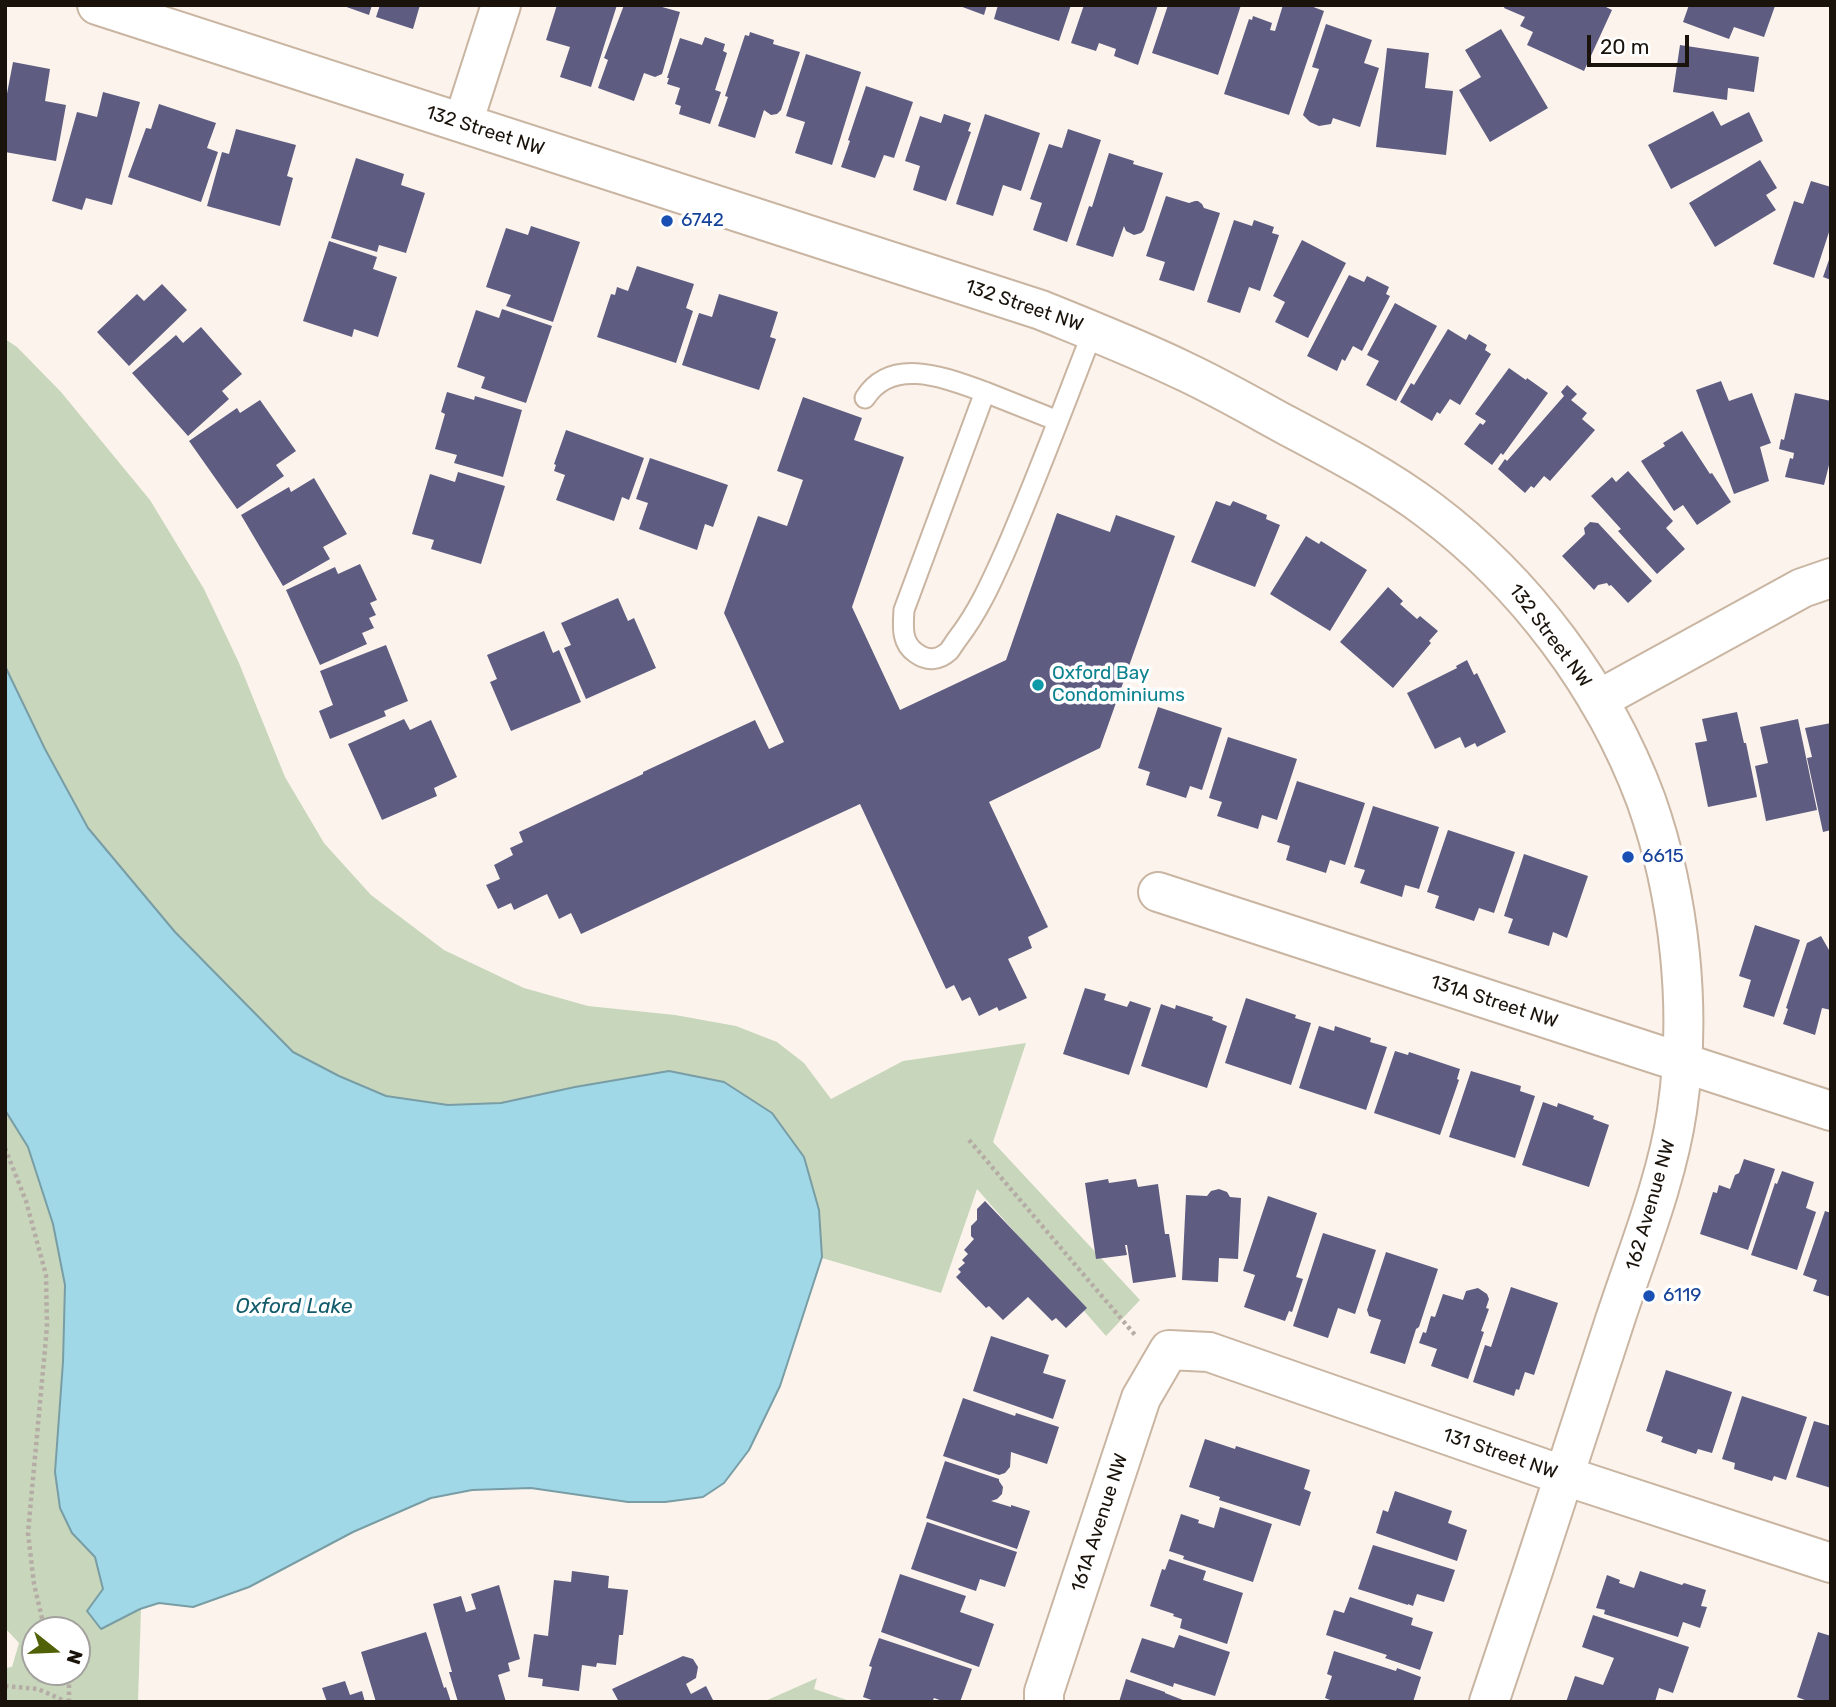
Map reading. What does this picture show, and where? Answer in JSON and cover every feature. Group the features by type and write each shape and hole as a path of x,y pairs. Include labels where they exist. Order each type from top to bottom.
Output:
{"street":[{"name":"132 Street NW","path":"97,5 1041,310 1189,373 1349,459 1430,510 1499,570 1544,622 1598,700 1802,588 1831,578"},
{"path":"463,123 502,5"},
{"name":"162 Avenue NW","path":"1489,1702 1659,1186 1677,1111 1683,1005 1680,953 1669,886 1646,800 1598,700"},
{"name":"131A Street NW","path":"1158,892 1831,1111"},
{"name":"131 Street NW","path":"1165,1358 1209,1352 1565,1476 1831,1563"},
{"name":"161A Avenue NW","path":"1044,1702 1044,1692 1141,1398 1165,1358"}],"lane":[{"path":"985,392 904,610 902,635 912,651 925,659 936,659 948,651 968,625 986,594 1016,527 1093,331"},
{"path":"865,398 872,386 894,376 911,373 939,376 1058,421"}],"path":[{"path":"969,1140 1165,1358"},
{"path":"5,1148 26,1201 46,1275 47,1327 28,1533 34,1584 41,1616"},
{"path":"5,1686 38,1689 68,1702"}],"green space":[{"name":"Oxford Lake","path":"5,339 17,347 61,392 150,500 204,589 239,663 285,777 324,843 371,895 444,950 524,988 588,1006 675,1015 736,1026 777,1042 804,1063 831,1099 903,1061 1026,1043 993,1142 1140,1300 1106,1336 977,1189 941,1293 822,1258 780,1386 749,1450 724,1483 703,1497 665,1502 628,1502 530,1488 472,1490 430,1498 353,1532 249,1587 193,1607 159,1603 141,1609 138,1702 5,1702 5,1668 12,1667 19,1643 5,1628"},
{"path":"817,1678 814,1689 853,1702 763,1702"}],"water":[{"name":"Oxford Lake","path":"5,666 45,749 88,828 175,932 293,1052 386,1096 448,1105 501,1103 669,1071 724,1082 772,1113 804,1157 819,1210 822,1257 780,1386 749,1450 724,1483 703,1497 665,1502 628,1502 531,1488 472,1490 431,1498 353,1532 249,1587 193,1607 159,1603 140,1609 101,1629 87,1611 103,1589 95,1557 72,1533 60,1508 55,1472 63,1362 65,1285 53,1224 28,1147 5,1110"}],"building":[{"path":"341,5 372,5 369,15"},
{"path":"380,5 420,5 413,29 376,17"},
{"path":"557,5 617,5 591,87 560,77 570,47 546,40"},
{"path":"624,5 655,5 680,12 662,74 655,77 644,73 634,101 598,88 608,60 604,58"},
{"path":"957,5 987,5 984,15"},
{"path":"998,5 1071,5 1059,41 994,19"},
{"path":"1084,5 1158,5 1138,65 1114,56 1116,49 1099,43 1096,51 1071,43"},
{"path":"1168,5 1241,5 1218,75 1152,53"},
{"path":"1283,5 1308,5 1324,11 1289,115 1224,94 1249,19 1252,20 1253,16 1272,23 1270,30 1275,31"},
{"path":"1505,5 1602,5 1612,10 1584,71 1527,45 1533,32 1520,26 1525,17 1504,8"},
{"path":"1689,5 1775,6 1764,37 1734,27 1729,39 1683,22"},
{"path":"1326,24 1372,40 1364,63 1379,68 1360,127 1333,118 1331,124 1319,126 1303,115 1319,69 1312,67"},
{"path":"1501,29 1548,108 1490,142 1459,90 1481,77 1465,50"},
{"path":"750,32 774,40 773,44 800,52 781,110 771,115 764,110 755,138 718,126 745,35 749,36"},
{"path":"705,37 725,44 723,51 727,53 715,90 721,92 710,124 679,114 681,106 675,104 680,88 667,84 680,38 702,45"},
{"path":"1680,45 1759,57 1754,92 1728,88 1727,100 1673,92"},
{"path":"1387,48 1429,53 1425,88 1453,91 1446,155 1376,147"},
{"path":"806,54 861,72 832,165 795,153 805,122 786,116"},
{"path":"13,62 50,69 45,101 66,105 56,161 5,152 5,104"},
{"path":"866,86 913,102 894,158 884,155 875,178 841,167"},
{"path":"103,92 140,102 112,205 86,198 82,210 52,201 77,112 97,117"},
{"path":"159,104 216,123 207,148 218,152 201,202 128,177 146,128 151,129"},
{"path":"1713,111 1721,126 1749,112 1763,141 1671,189 1648,145"},
{"path":"944,114 971,123 968,131 971,132 946,201 913,190 920,166 905,161 920,116 941,123"},
{"path":"985,114 1040,133 1021,191 1003,185 993,216 956,204"},
{"path":"236,129 296,145 287,176 293,178 280,226 207,206 222,152 229,154"},
{"path":"1068,129 1101,140 1067,242 1033,230 1042,203 1030,199 1049,144 1062,148"},
{"path":"1109,153 1163,173 1144,230 1134,235 1126,231 1124,226 1113,257 1076,245 1089,206 1092,207"},
{"path":"356,158 404,174 401,185 425,193 406,253 379,245 377,252 331,238"},
{"path":"1760,160 1777,188 1766,195 1776,210 1715,247 1689,203"},
{"path":"1811,181 1831,187 1831,226 1814,278 1773,264 1794,201 1803,204"},
{"path":"1166,196 1189,203 1198,201 1204,208 1220,213 1194,291 1159,280 1165,262 1146,256"},
{"path":"1234,220 1252,226 1254,220 1274,227 1272,233 1279,235 1260,291 1249,287 1240,313 1207,302"},
{"path":"531,226 580,242 553,322 506,306 511,295 486,287 506,228 528,235"},
{"path":"1302,240 1346,263 1308,338 1275,322 1285,302 1273,296"},
{"path":"329,241 377,257 373,269 397,277 378,337 354,329 352,337 303,321"},
{"path":"1831,254 1831,280 1823,277"},
{"path":"637,266 694,284 686,308 693,311 676,363 597,337 611,294 615,295 617,287 628,291"},
{"path":"1349,275 1364,282 1367,276 1389,287 1386,294 1390,296 1362,351 1353,346 1345,361 1342,359 1337,371 1307,356"},
{"path":"162,284 187,310 129,366 97,332 137,294 144,301"},
{"path":"719,294 778,312 770,337 776,339 759,390 682,365 699,313 712,317"},
{"path":"1395,303 1437,326 1396,401 1366,385 1379,361 1367,355"},
{"path":"502,309 552,326 526,403 481,388 485,377 457,367 476,310 499,318"},
{"path":"201,327 242,374 222,391 229,399 188,436 132,373 176,335 183,343"},
{"path":"1448,329 1466,340 1469,334 1487,345 1485,350 1491,354 1460,405 1450,399 1432,421 1400,402 1411,383 1414,385"},
{"path":"1509,368 1548,393 1503,455 1501,453 1492,465 1464,444 1480,423 1483,425 1486,421 1475,414"},
{"path":"1721,381 1729,401 1752,393 1771,443 1760,447 1769,481 1734,494 1696,390"},
{"path":"1567,385 1577,394 1571,400 1587,413 1582,419 1595,430 1550,481 1544,476 1534,488 1531,486 1525,493 1498,469 1564,396 1561,392"},
{"path":"447,392 474,400 475,396 522,410 503,477 454,463 457,455 435,449 445,414 441,412"},
{"path":"1795,393 1831,401 1831,457 1824,485 1785,477 1794,453 1779,449 1781,439 1784,440"},
{"name":"Oxford Bay Condominiums","path":"803,397 862,418 854,440 904,457 852,607 900,710 1006,660 1057,513 1110,532 1116,515 1175,536 1100,748 989,802 1048,927 1028,937 1032,948 1008,959 1027,998 999,1011 997,1007 979,1016 970,997 962,1001 954,985 946,989 860,804 581,934 571,913 559,919 547,894 514,910 511,903 498,909 486,885 500,879 494,865 513,855 510,848 523,842 519,832 643,772 755,720 769,749 784,742 724,613 758,516 787,526 803,480 777,471"},
{"path":"260,400 296,451 276,465 284,476 237,509 189,441 237,408 240,413"},
{"path":"566,430 644,458 629,500 622,497 614,521 556,500 565,475 554,471 554,464"},
{"path":"1682,431 1731,502 1697,525 1683,505 1674,511 1641,461"},
{"path":"650,458 728,485 713,527 705,524 697,550 639,529 648,503 636,499"},
{"path":"1628,471 1673,521 1666,528 1685,549 1657,574 1591,496 1612,477 1616,482"},
{"path":"458,472 505,486 481,564 431,549 434,540 412,534 430,474 455,482"},
{"path":"314,478 347,534 323,547 330,559 283,586 241,515 289,487 291,492"},
{"path":"1216,501 1230,506 1233,501 1267,515 1266,519 1280,525 1255,587 1191,562"},
{"path":"1590,522 1598,523 1652,581 1628,603 1607,583 1598,585 1594,590 1562,556 1585,534 1584,528"},
{"path":"1306,536 1319,544 1321,541 1367,570 1330,631 1270,594"},
{"path":"360,564 377,600 370,603 376,615 369,618 374,628 362,633 367,644 320,665 286,590 335,567 338,574"},
{"path":"1388,587 1403,601 1400,604 1417,619 1420,616 1438,631 1393,688 1340,642"},
{"path":"618,598 628,621 634,618 656,668 586,699 564,648 571,645 561,623"},
{"path":"544,631 553,653 559,650 581,702 511,731 490,682 497,679 487,655"},
{"path":"386,645 408,701 384,711 386,716 330,739 319,711 333,705 320,671"},
{"path":"1467,660 1474,675 1477,673 1506,732 1477,747 1475,743 1465,748 1460,737 1435,749 1407,693 1457,668 1456,666"},
{"path":"1158,707 1222,728 1202,790 1190,786 1186,798 1146,785 1150,772 1138,768"},
{"path":"1737,712 1757,797 1708,807 1695,743 1707,741 1702,719"},
{"path":"404,719 410,730 431,720 457,777 434,788 437,796 382,820 348,744"},
{"path":"1798,719 1817,810 1766,821 1755,766 1768,763 1760,727"},
{"path":"1831,723 1831,830 1823,832 1807,758 1812,757 1805,728"},
{"path":"1228,737 1297,759 1277,820 1262,815 1258,829 1217,816 1222,802 1209,798"},
{"path":"1297,781 1365,803 1345,865 1330,860 1326,873 1286,860 1290,846 1277,842"},
{"path":"1373,806 1439,827 1419,889 1405,885 1402,897 1360,883 1365,870 1354,867"},
{"path":"1448,830 1515,852 1494,913 1479,908 1474,921 1435,908 1439,896 1427,892"},
{"path":"1524,854 1588,876 1567,938 1553,932 1549,946 1508,933 1513,919 1504,916"},
{"path":"1755,925 1800,940 1774,1017 1743,1007 1751,980 1739,976"},
{"path":"1821,936 1831,951 1831,1010 1822,1008 1815,1035 1783,1024 1807,943"},
{"path":"1085,988 1106,994 1104,1000 1127,1007 1130,1001 1151,1008 1129,1075 1063,1054"},
{"path":"1246,998 1311,1023 1291,1085 1225,1063"},
{"path":"1161,1004 1175,1009 1176,1005 1213,1017 1212,1020 1227,1026 1207,1088 1141,1066"},
{"path":"1319,1026 1334,1031 1335,1026 1371,1038 1370,1042 1387,1047 1366,1110 1299,1088"},
{"path":"1395,1051 1408,1055 1409,1052 1460,1069 1459,1080 1440,1135 1374,1113"},
{"path":"1471,1071 1521,1086 1520,1091 1535,1096 1515,1158 1449,1137"},
{"path":"1543,1102 1557,1107 1558,1103 1594,1116 1593,1119 1609,1125 1589,1187 1522,1165"},
{"path":"1744,1159 1775,1169 1748,1250 1700,1234 1713,1192 1717,1193 1719,1185 1730,1189"},
{"path":"1782,1171 1814,1182 1806,1208 1816,1212 1797,1270 1751,1255 1775,1183 1777,1184"},
{"path":"1108,1179 1109,1183 1136,1179 1138,1187 1158,1184 1165,1234 1169,1234 1176,1277 1133,1283 1127,1245 1127,1255 1096,1259 1085,1183"},
{"path":"1219,1189 1227,1192 1230,1197 1241,1198 1238,1259 1219,1258 1218,1282 1182,1280 1186,1195 1207,1196 1211,1191"},
{"path":"1268,1196 1317,1213 1296,1277 1303,1279 1292,1312 1289,1311 1285,1321 1244,1307 1255,1275 1243,1271"},
{"path":"985,1201 1087,1308 1066,1328 1056,1318 1052,1321 1028,1297 1003,1320 989,1306 986,1308 956,1277 961,1272 958,1269 965,1263 962,1260 968,1254 964,1250 974,1239 971,1236 971,1226 977,1220 977,1209"},
{"path":"1825,1211 1831,1213 1831,1297 1813,1291 1817,1280 1803,1275"},
{"path":"1323,1233 1376,1250 1355,1314 1338,1308 1328,1338 1293,1326"},
{"path":"1386,1252 1438,1269 1405,1364 1370,1353 1381,1320 1369,1316 1367,1310"},
{"path":"1511,1287 1558,1303 1534,1375 1525,1372 1514,1396 1473,1382 1485,1345 1491,1347"},
{"path":"1478,1288 1487,1294 1489,1299 1486,1308 1489,1309 1468,1379 1431,1366 1437,1349 1419,1343 1423,1332 1426,1333 1431,1316 1435,1317 1443,1294 1463,1300 1466,1291"},
{"path":"991,1336 1049,1355 1043,1373 1066,1380 1053,1419 973,1391"},
{"path":"1666,1370 1732,1392 1712,1453 1698,1449 1696,1454 1661,1442 1663,1437 1646,1431"},
{"path":"1742,1396 1807,1417 1786,1480 1774,1476 1772,1481 1734,1469 1735,1463 1722,1459"},
{"path":"963,1398 1015,1416 1016,1413 1059,1427 1047,1464 1011,1452 1010,1467 999,1475 943,1456"},
{"path":"1814,1421 1831,1426 1831,1488 1796,1477"},
{"path":"1205,1439 1310,1470 1304,1489 1311,1492 1300,1526 1219,1500 1220,1497 1189,1487"},
{"path":"945,1461 999,1479 1003,1487 1002,1494 991,1501 1030,1511 1017,1549 926,1518"},
{"path":"1395,1491 1452,1511 1448,1523 1467,1530 1457,1561 1376,1533 1383,1510 1388,1512"},
{"path":"1220,1507 1272,1524 1253,1582 1183,1559 1184,1556 1169,1551 1181,1514 1214,1528"},
{"path":"927,1522 1017,1552 1005,1587 980,1579 976,1591 911,1569"},
{"path":"1373,1545 1455,1570 1444,1602 1417,1594 1413,1606 1358,1589"},
{"path":"1169,1559 1206,1571 1203,1580 1243,1593 1227,1644 1180,1628 1182,1619 1150,1606 1162,1569 1165,1570"},
{"path":"572,1571 609,1576 608,1588 628,1590 623,1635 619,1635 616,1665 582,1665 579,1691 542,1686 543,1679 528,1677 534,1634 548,1636 554,1580 571,1582"},
{"path":"1640,1571 1706,1590 1701,1606 1707,1607 1700,1628 1683,1622 1678,1637 1604,1614 1605,1610 1596,1608 1607,1575 1634,1588"},
{"path":"900,1574 966,1596 960,1612 994,1624 979,1667 881,1632"},
{"path":"499,1585 520,1659 508,1663 510,1671 498,1675 506,1702 458,1702 433,1604 461,1596 466,1612 476,1609 471,1594"},
{"path":"1350,1597 1413,1618 1411,1625 1433,1632 1420,1670 1385,1658 1387,1655 1326,1635 1334,1610 1344,1613"},
{"path":"1593,1615 1689,1647 1673,1693 1659,1688 1655,1702 1566,1702 1575,1676 1603,1685 1614,1658 1582,1647"},
{"path":"426,1632 451,1702 376,1702 361,1652"},
{"path":"1818,1632 1831,1636 1831,1702 1810,1702 1797,1697"},
{"path":"1179,1635 1230,1652 1215,1696 1174,1683 1173,1687 1130,1672 1142,1638 1174,1648"},
{"path":"879,1638 972,1669 960,1702 945,1702 934,1698 932,1702 877,1702 863,1697 872,1667 869,1666"},
{"path":"1334,1651 1421,1677 1413,1702 1335,1702 1325,1698 1332,1676 1327,1674"},
{"path":"683,1656 693,1659 698,1667 696,1678 686,1684 691,1694 706,1686 714,1702 619,1702 612,1689"},
{"path":"1126,1679 1165,1692 1188,1702 1119,1702"},
{"path":"345,1681 350,1695 362,1691 365,1702 327,1702 322,1688"}],"place":[{"name":"6742","path":"667,221"},
{"name":"Oxford Bay Condominiums","path":"1038,685"},
{"name":"6615","path":"1628,857"},
{"name":"6119","path":"1649,1296"}]}
